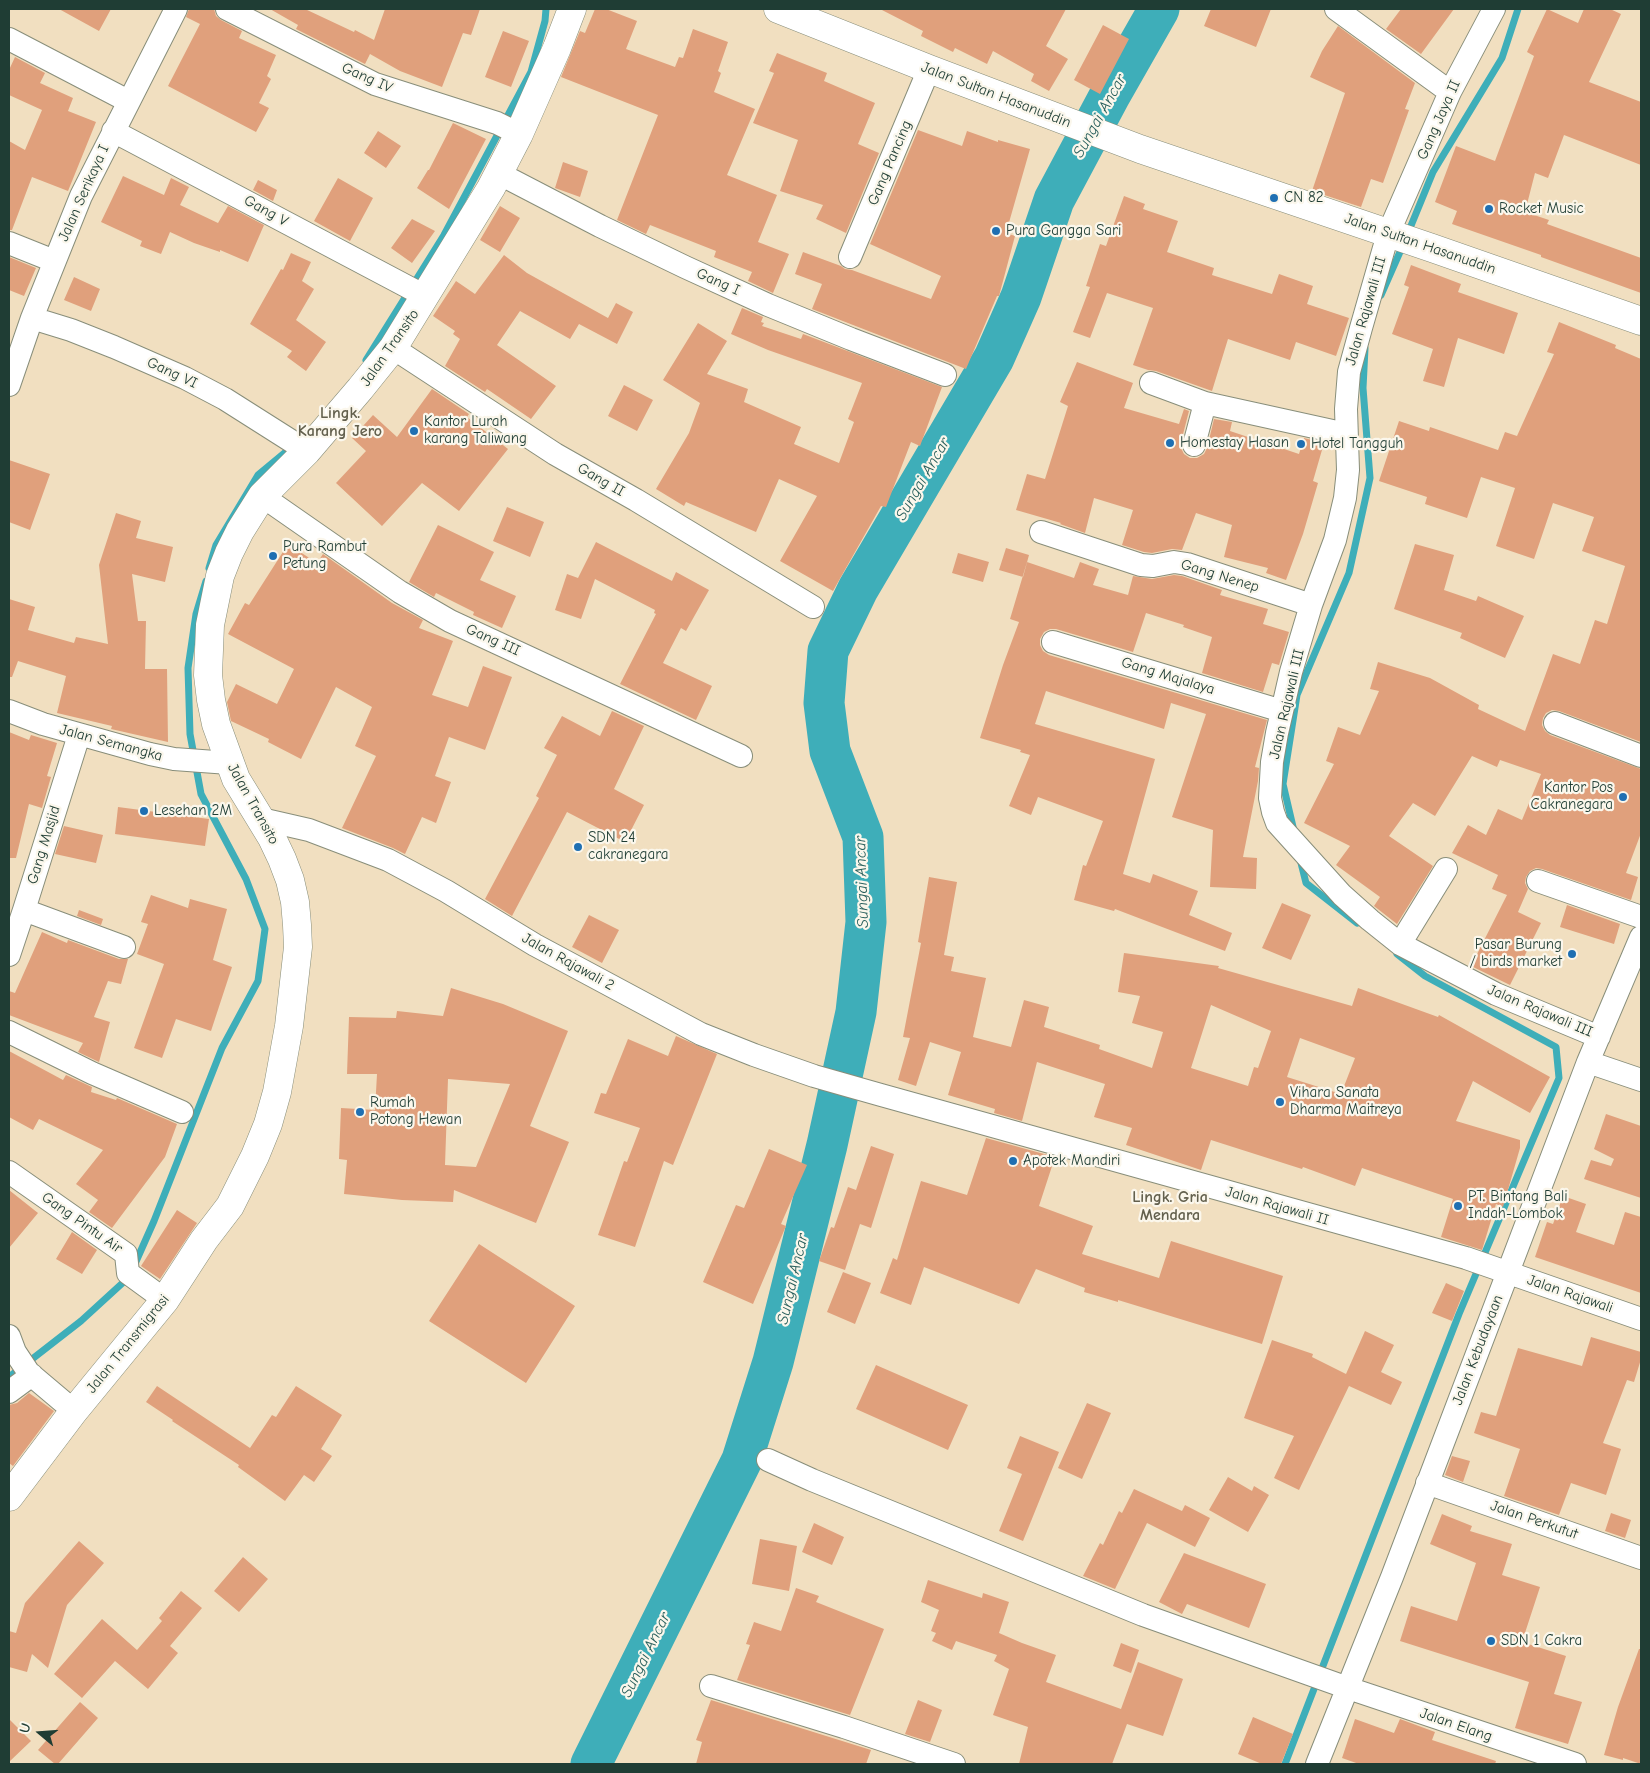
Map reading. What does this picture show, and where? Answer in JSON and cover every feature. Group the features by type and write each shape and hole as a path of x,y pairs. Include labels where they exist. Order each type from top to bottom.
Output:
{"street":[{"name":"Jalan Serikaya I","path":"9,385 32,318 80,196 176,9"},
{"name":"Gang IV","path":"226,9 374,84 510,130"},
{"name":"Jalan Transito","path":"241,1187 264,1132 277,1092 289,1026 298,947 295,902 290,880 272,838 223,763 211,700 208,650 210,625 220,576 240,531 262,496 298,446 360,389 393,348 415,290 498,173 510,130 557,48 572,9"},
{"name":"Jalan Sultan Hasanuddin","path":"778,9 1061,121 1641,321"},
{"path":"1336,9 1450,92"},
{"name":"Gang Jaya II","path":"1393,235 1450,92 1494,9"},
{"path":"9,39 128,102"},
{"name":"Gang Pancing","path":"850,257 929,69"},
{"name":"Gang V","path":"113,131 415,290"},
{"name":"Gang I","path":"498,173 600,226 702,275 851,339 945,375"},
{"name":"Jalan Rajawali III","path":"1393,235 1349,372 1346,434 1348,470 1345,498 1335,540 1311,606 1291,672 1274,752 1270,798 1272,812 1277,823 1342,895 1400,944 1496,994 1599,1037"},
{"path":"9,243 54,261"},
{"name":"Gang VI","path":"32,318 97,340 185,378 225,399 298,446"},
{"name":"Gang II","path":"393,348 555,454 636,500 813,607"},
{"path":"1151,383 1205,403 1346,434"},
{"path":"1194,445 1205,403"},
{"name":"Gang III","path":"262,496 400,592 450,620 741,756"},
{"name":"Gang Nenep","path":"1041,532 1140,565 1153,566 1174,562 1186,564 1311,606"},
{"name":"Gang Majalaya","path":"1053,642 1282,711"},
{"name":"Jalan Semangka","path":"9,711 43,724 127,749 174,759 223,763"},
{"path":"1555,723 1641,756"},
{"name":"Gang Masjid","path":"9,955 78,735"},
{"name":"Jalan Rajawali 2","path":"261,819 309,830 388,860 446,891 535,945 701,1034 814,1076 881,1095"},
{"path":"1400,944 1446,869"},
{"path":"1538,881 1641,917"},
{"path":"24,910 124,947"},
{"name":"Jalan Kebudayaan","path":"1317,1764 1343,1686 1428,1483 1503,1271 1641,937"},
{"path":"9,1032 182,1112"},
{"path":"1588,1062 1641,1080"},
{"name":"Jalan Rajawali II","path":"881,1095 1466,1258 1503,1271"},
{"name":"Gang Pintu Air","path":"9,1172 126,1254 131,1276 165,1300"},
{"name":"Jalan Transmigrasi","path":"11,1491 165,1300 241,1187"},
{"name":"Jalan Rajawali","path":"1503,1271 1641,1319"},
{"path":"12,1344 31,1374 74,1411"},
{"path":"9,1392 31,1374"},
{"name":"Jalan Elang","path":"768,1460 812,1480 1143,1615 1301,1672 1575,1764"},
{"name":"Jalan Perkutut","path":"1428,1483 1641,1558"},
{"path":"712,1686 954,1764"}],"building":[{"path":"59,9 111,9 99,31"},
{"path":"189,9 214,9 216,16 221,20 242,31 239,38 276,55 267,76 271,79 259,103 269,108 256,132 168,86 200,24 186,17"},
{"path":"270,9 305,9 374,40 385,9 480,9 471,35 463,33 442,87 400,71 370,54 365,64 296,29 298,25"},
{"path":"595,9 606,9 637,21 626,49 675,67 679,57 683,58 693,29 728,42 718,71 721,73 714,92 755,109 727,175 777,195 758,242 789,254 773,293 748,281 752,272 714,257 716,251 650,225 646,234 617,220 658,115 561,77 580,31 585,33"},
{"path":"880,9 1066,9 1046,46 1068,59 1049,91 1031,81 1034,74 993,51 987,64 955,48 953,52 921,36 923,31"},
{"path":"1211,9 1271,9 1256,47 1204,26"},
{"path":"1401,9 1454,9 1421,54 1386,29"},
{"path":"1547,9 1578,23 1584,9 1610,9 1621,14 1589,82 1641,102 1641,165 1564,135 1548,178 1535,173 1525,212 1549,220 1547,224 1641,258 1641,293 1452,224 1457,211 1435,202 1456,146 1495,161 1534,56 1527,52"},
{"path":"1103,25 1129,39 1100,94 1074,80"},
{"path":"1338,26 1415,83 1405,109 1409,110 1383,183 1371,179 1361,207 1312,191 1345,93 1310,77 1322,51"},
{"path":"503,31 529,41 511,87 485,77"},
{"path":"777,53 827,73 824,81 875,103 858,144 879,153 846,233 816,219 823,205 780,191 798,140 753,123 774,73 769,71"},
{"path":"15,57 45,73 40,83 73,98 68,111 96,122 68,191 32,177 12,230 9,230 9,141 25,150 42,110 9,95 9,70"},
{"path":"453,123 486,139 449,209 417,188 429,170"},
{"path":"918,130 962,146 967,131 998,142 998,140 1030,149 1006,233 1015,236 999,296 997,296 966,369 812,309 822,284 795,274 803,252 931,299 941,276 870,244"},
{"path":"378,131 401,146 386,168 364,153"},
{"path":"563,162 588,171 580,197 555,188"},
{"path":"123,176 164,195 171,178 189,187 180,205 218,223 228,206 264,225 248,262 220,250 220,252 194,243 170,232 161,254 140,246 142,241 101,222"},
{"path":"338,178 373,198 350,241 314,221"},
{"path":"258,180 277,190 273,201 253,190"},
{"path":"1124,196 1145,204 1143,209 1178,221 1167,252 1214,268 1212,275 1272,294 1279,274 1313,286 1307,304 1349,318 1336,356 1296,342 1290,360 1228,339 1212,391 1133,365 1153,308 1107,293 1090,338 1073,332 1090,287 1086,286 1100,244 1106,246"},
{"path":"500,206 520,218 500,252 480,240"},
{"path":"412,219 435,231 412,263 391,248"},
{"path":"291,253 311,262 302,281 314,289 296,320 326,342 306,371 287,357 292,351 250,324 281,269 283,270"},
{"path":"504,255 527,273 608,318 616,303 633,312 617,344 579,324 570,339 520,311 497,345 556,386 531,419 487,389 485,392 445,366 460,339 453,334 455,331 433,316 456,281 475,294"},
{"path":"9,257 36,268 24,296 9,290"},
{"path":"1411,265 1461,284 1458,292 1518,313 1504,354 1458,338 1444,387 1423,381 1433,349 1392,334 1409,287 1404,285"},
{"path":"74,277 100,289 91,311 64,300"},
{"path":"742,308 763,317 761,322 764,323 762,326 801,339 803,334 942,387 920,446 911,442 886,507 881,506 833,591 780,561 817,496 779,479 756,532 686,502 684,506 656,489 689,433 700,403 663,380 698,323 727,341 707,374 748,389 744,402 801,427 794,444 839,463 854,422 848,419 862,383 768,350 731,334"},
{"path":"1559,322 1616,345 1615,348 1641,359 1641,742 1559,711 1552,710 1546,713 1542,725 1550,735 1641,769 1641,833 1626,873 1638,877 1631,900 1542,869 1536,868 1530,871 1525,883 1528,889 1518,912 1541,923 1510,985 1471,966 1507,895 1492,889 1498,875 1452,853 1468,825 1486,835 1498,809 1522,820 1541,774 1500,760 1497,767 1472,756 1435,816 1413,803 1389,836 1433,866 1397,924 1374,906 1380,897 1336,865 1350,846 1304,823 1334,764 1326,761 1338,727 1360,735 1379,691 1370,689 1378,662 1430,678 1479,705 1478,709 1525,731 1553,654 1580,664 1595,620 1607,624 1625,566 1582,551 1594,517 1553,503 1534,559 1496,546 1515,488 1481,477 1467,518 1425,504 1427,497 1379,481 1399,421 1429,431 1430,427 1498,450 1505,432 1517,436 1554,354 1547,352"},
{"path":"1077,362 1133,383 1124,408 1179,424 1184,409 1189,411 1181,448 1184,454 1190,458 1197,458 1204,454 1214,419 1232,422 1230,431 1299,454 1304,438 1324,443 1313,481 1318,483 1303,534 1286,580 1266,573 1268,568 1224,557 1232,525 1196,513 1182,550 1172,549 1152,553 1122,545 1133,510 1094,498 1085,533 1061,523 1016,510 1027,474 1045,479 1068,406 1060,402"},
{"path":"624,385 653,400 637,431 608,416"},
{"path":"432,389 469,414 467,417 508,449 459,511 422,483 382,526 336,483 366,451 352,438 373,415 397,437"},
{"path":"9,460 50,474 30,530 9,522"},
{"path":"507,507 544,522 530,557 493,541"},
{"path":"116,513 141,521 136,538 173,547 165,582 132,574 138,621 146,621 145,669 167,669 168,742 111,729 112,726 57,713 66,676 18,661 12,677 9,677 9,599 35,607 28,630 74,643 76,637 108,644 99,565"},
{"path":"438,525 494,552 480,580 516,596 502,628 473,615 474,612 436,593 434,597 409,582"},
{"path":"596,542 672,581 676,572 709,590 686,631 681,628 663,663 712,686 696,720 620,684 656,614 654,613 655,610 595,579 581,619 555,610 567,574 578,578"},
{"path":"288,544 317,563 323,554 392,603 423,620 419,628 453,641 432,695 468,707 483,666 512,677 485,750 449,737 435,776 451,782 436,823 422,817 405,854 342,828 376,756 355,746 372,707 336,687 301,759 268,742 269,739 231,721 227,702 236,684 277,704 294,669 228,634 245,603 249,605"},
{"path":"1415,544 1454,555 1444,590 1476,601 1478,596 1524,616 1505,658 1460,638 1462,633 1394,609"},
{"path":"1006,548 1029,555 1023,577 999,570"},
{"path":"958,553 989,562 983,582 952,573"},
{"path":"1027,562 1074,578 1080,562 1099,569 1093,585 1128,595 1133,576 1152,579 1174,575 1182,576 1222,590 1220,595 1268,609 1263,624 1289,632 1279,665 1272,663 1263,692 1202,673 1212,637 1183,627 1184,625 1146,613 1133,652 1056,629 1044,632 1040,639 1043,651 1049,655 1267,720 1255,767 1259,768 1258,781 1243,857 1257,858 1256,889 1210,887 1213,830 1172,817 1206,714 1171,703 1164,729 1046,691 1035,724 1155,759 1123,874 1150,883 1153,874 1198,891 1189,915 1232,933 1225,951 1115,909 1114,911 1074,900 1083,865 1086,866 1103,821 1038,797 1031,815 1009,806 1030,755 1020,752 1021,750 980,738 1019,622 1010,619"},
{"path":"612,711 644,726 614,789 644,805 625,842 567,812 512,916 485,899 539,798 536,796 557,755 544,748 562,716 600,736"},
{"path":"9,732 29,740 31,735 57,743 47,776 51,777 42,808 29,804 16,858 9,858"},
{"path":"118,807 209,819 205,846 115,834"},
{"path":"64,826 103,835 96,863 55,854"},
{"path":"929,877 957,882 944,955 954,957 951,971 986,978 973,1037 1011,1047 1024,1000 1049,1007 1044,1027 1100,1045 1099,1049 1152,1068 1163,1032 1132,1023 1140,996 1118,992 1124,953 1219,966 1218,968 1352,1006 1358,988 1438,1017 1439,1015 1550,1077 1530,1113 1473,1081 1456,1121 1520,1140 1520,1148 1503,1207 1496,1204 1482,1250 1441,1237 1453,1199 1362,1168 1355,1186 1303,1167 1302,1169 1211,1140 1201,1170 1126,1145 1132,1128 1094,1117 1105,1084 1037,1062 1022,1121 994,1113 995,1109 948,1095 961,1052 930,1042 916,1086 898,1080 910,1038 903,1037 921,943 918,942","holes":["1211,1005 1271,1031 1258,1068 1254,1067 1248,1086 1191,1068","1300,1038 1355,1058 1341,1094 1287,1077"]},
{"path":"151,895 188,908 190,899 227,909 213,960 232,967 211,1031 176,1019 162,1058 134,1048 164,964 137,954 148,924 141,922"},
{"path":"1282,903 1311,915 1291,960 1262,948"},
{"path":"1567,905 1620,924 1614,944 1560,927"},
{"path":"79,910 103,919 101,925 77,916"},
{"path":"589,915 619,930 602,963 572,947"},
{"path":"42,932 67,943 68,940 119,959 128,959 121,984 108,981 94,1017 110,1022 99,1062 78,1052 83,1043 9,1015 9,991 15,993"},
{"path":"451,988 503,1004 568,1031 530,1126 569,1142 536,1223 454,1190 453,1202 402,1200 344,1194 347,1160 339,1159 341,1108 375,1110 377,1074 347,1074 349,1017 396,1018 397,1011 443,1016","holes":["448,1079 510,1084 476,1167 445,1165"]},
{"path":"676,1036 717,1054 673,1165 664,1161 635,1247 598,1235 624,1161 627,1162 640,1128 594,1113 601,1093 606,1094 628,1039 668,1056"},
{"path":"9,1051 63,1080 66,1075 92,1087 91,1092 116,1100 117,1098 177,1124 165,1157 112,1228 89,1212 98,1200 76,1184 103,1150 39,1119 33,1130 9,1117"},
{"path":"1606,1114 1641,1126 1641,1198 1584,1179 1591,1160 1611,1166 1614,1159 1594,1149"},
{"path":"986,1138 1055,1157 1039,1206 1093,1226 1082,1254 1159,1278 1171,1241 1283,1276 1262,1344 1118,1300 1118,1302 1084,1292 1085,1288 1036,1269 1019,1304 924,1267 911,1305 880,1293 893,1258 897,1260 921,1181 967,1195"},
{"path":"871,1146 894,1154 871,1228 860,1224 845,1270 819,1261 831,1227 834,1228 848,1187 856,1190"},
{"path":"769,1149 807,1165 781,1224 786,1226 753,1304 703,1282 736,1205 744,1208"},
{"path":"9,1190 38,1213 9,1248"},
{"path":"1563,1196 1586,1204 1576,1232 1614,1245 1625,1212 1641,1217 1641,1293 1535,1257 1547,1222 1553,1224"},
{"path":"177,1210 197,1223 160,1279 141,1266"},
{"path":"72,1232 97,1250 82,1274 56,1259"},
{"path":"479,1244 575,1306 526,1383 429,1321"},
{"path":"843,1272 871,1283 855,1324 827,1312"},
{"path":"1446,1283 1464,1291 1452,1321 1432,1313"},
{"path":"1365,1331 1394,1345 1381,1372 1402,1382 1391,1405 1349,1386 1299,1490 1274,1478 1294,1436 1244,1418 1272,1340 1313,1354 1312,1357 1346,1374"},
{"path":"1591,1337 1641,1352 1641,1359 1634,1382 1627,1380 1603,1443 1621,1449 1606,1495 1571,1483 1559,1515 1504,1496 1520,1449 1474,1433 1481,1412 1496,1416 1518,1348 1582,1366"},
{"path":"876,1365 968,1405 948,1450 856,1409"},
{"path":"157,1386 250,1448 272,1415 276,1417 296,1386 342,1415 321,1449 332,1456 314,1482 304,1475 285,1501 238,1467 239,1465 146,1402"},
{"path":"29,1393 54,1411 13,1466 9,1463 9,1405 17,1403"},
{"path":"1087,1403 1111,1413 1082,1479 1058,1468"},
{"path":"1020,1436 1059,1452 1023,1541 999,1531 1022,1474 1007,1468"},
{"path":"1452,1456 1470,1461 1463,1482 1445,1475"},
{"path":"1228,1477 1252,1491 1254,1486 1269,1495 1248,1532 1209,1510"},
{"path":"1134,1489 1182,1511 1185,1505 1210,1518 1195,1547 1147,1523 1115,1589 1083,1576 1100,1543 1103,1545 1119,1511 1122,1513"},
{"path":"1611,1513 1631,1520 1625,1538 1605,1531"},
{"path":"1442,1514 1472,1526 1470,1531 1512,1544 1502,1575 1540,1587 1522,1642 1566,1656 1554,1694 1582,1702 1568,1744 1515,1728 1529,1682 1400,1641 1411,1606 1457,1621 1476,1563 1430,1544"},
{"path":"814,1523 844,1537 832,1565 802,1552"},
{"path":"760,1539 797,1546 789,1591 752,1584"},
{"path":"79,1541 104,1563 67,1605 48,1668 32,1654 27,1672 9,1667 9,1631 16,1633 25,1603"},
{"path":"1184,1553 1266,1584 1249,1628 1187,1604 1182,1614 1159,1602"},
{"path":"243,1557 268,1579 239,1612 214,1591"},
{"path":"928,1580 982,1598 983,1593 1009,1602 999,1633 1056,1655 1046,1682 1121,1709 1138,1662 1183,1679 1163,1736 1127,1724 1112,1764 1019,1764 1028,1727 993,1715 1009,1669 994,1661 997,1655 956,1641 952,1650 932,1641 936,1633 931,1631 939,1610 921,1602"},
{"path":"796,1588 819,1596 816,1602 884,1629 850,1715 737,1680 750,1645 746,1644 754,1622 781,1631"},
{"path":"181,1591 202,1608 170,1646 178,1653 148,1689 115,1661 82,1698 54,1674 102,1619 137,1650 162,1621 159,1618"},
{"path":"1121,1643 1139,1650 1131,1673 1113,1666"},
{"path":"1639,1649 1641,1649 1641,1764 1623,1758 1623,1760 1604,1755 1618,1707"},
{"path":"711,1700 871,1750 866,1764 696,1764 702,1742 696,1740"},
{"path":"918,1700 942,1710 930,1742 905,1734"},
{"path":"80,1702 98,1718 58,1764 55,1764 38,1750"},
{"path":"1253,1717 1293,1734 1281,1764 1262,1764 1238,1754"},
{"path":"9,1719 31,1741 9,1762"},
{"path":"1355,1719 1394,1733 1400,1719 1435,1732 1432,1740 1496,1761 1495,1764 1359,1764 1342,1758"}],"waterway":[{"path":"366,360 444,235 531,72 545,21 546,9"},
{"name":"Sungai Ancar","path":"591,1764 742,1460 773,1362 827,1145 856,1012 866,922 863,837 830,751 824,703 828,651 858,589 994,358 1021,297 1054,200 1110,95 1159,9"},
{"path":"1408,233 1433,172 1502,58 1518,9"},
{"path":"1381,295 1403,245"},
{"path":"1294,831 1283,784 1297,695 1349,573 1370,478 1363,388 1365,348"},
{"path":"209,568 216,545 258,475 293,446"},
{"path":"134,1266 154,1221 222,1048 258,981 265,929 246,879 201,794 190,734 188,668 196,614 206,581"},
{"path":"1300,859 1306,883 1357,923"},
{"path":"1285,1764 1459,1314 1559,1078 1556,1047 1425,976 1397,954"},
{"path":"9,1377 81,1321 128,1278"}],"place":[{"name":"CN 82","path":"1274,198"},
{"name":"Rocket Music","path":"1489,209"},
{"name":"Pura Gangga Sari","path":"996,231"},
{"name":"Kantor Lurah karang Taliwang","path":"414,431"},
{"name":"Homestay Hasan","path":"1170,443"},
{"name":"Hotel Tangguh","path":"1301,444"},
{"name":"Pura Rambut Petung","path":"273,556"},
{"name":"Kantor Pos Cakranegara","path":"1623,797"},
{"name":"Lesehan 2M","path":"144,811"},
{"name":"SDN 24 cakranegara","path":"578,847"},
{"name":"Pasar Burung / birds market","path":"1572,954"},
{"name":"Vihara Sanata Dharma Maitreya","path":"1280,1102"},
{"name":"Rumah Potong Hewan","path":"360,1112"},
{"name":"Apotek Mandiri","path":"1013,1161"},
{"name":"PT. Bintang Bali Indah-Lombok","path":"1458,1206"},
{"name":"SDN 1 Cakra","path":"1491,1641"}],"district":[{"name":"Lingk. Karang Jero","path":"340,422"},
{"name":"Lingk. Gria Mendara","path":"1170,1206"}]}
